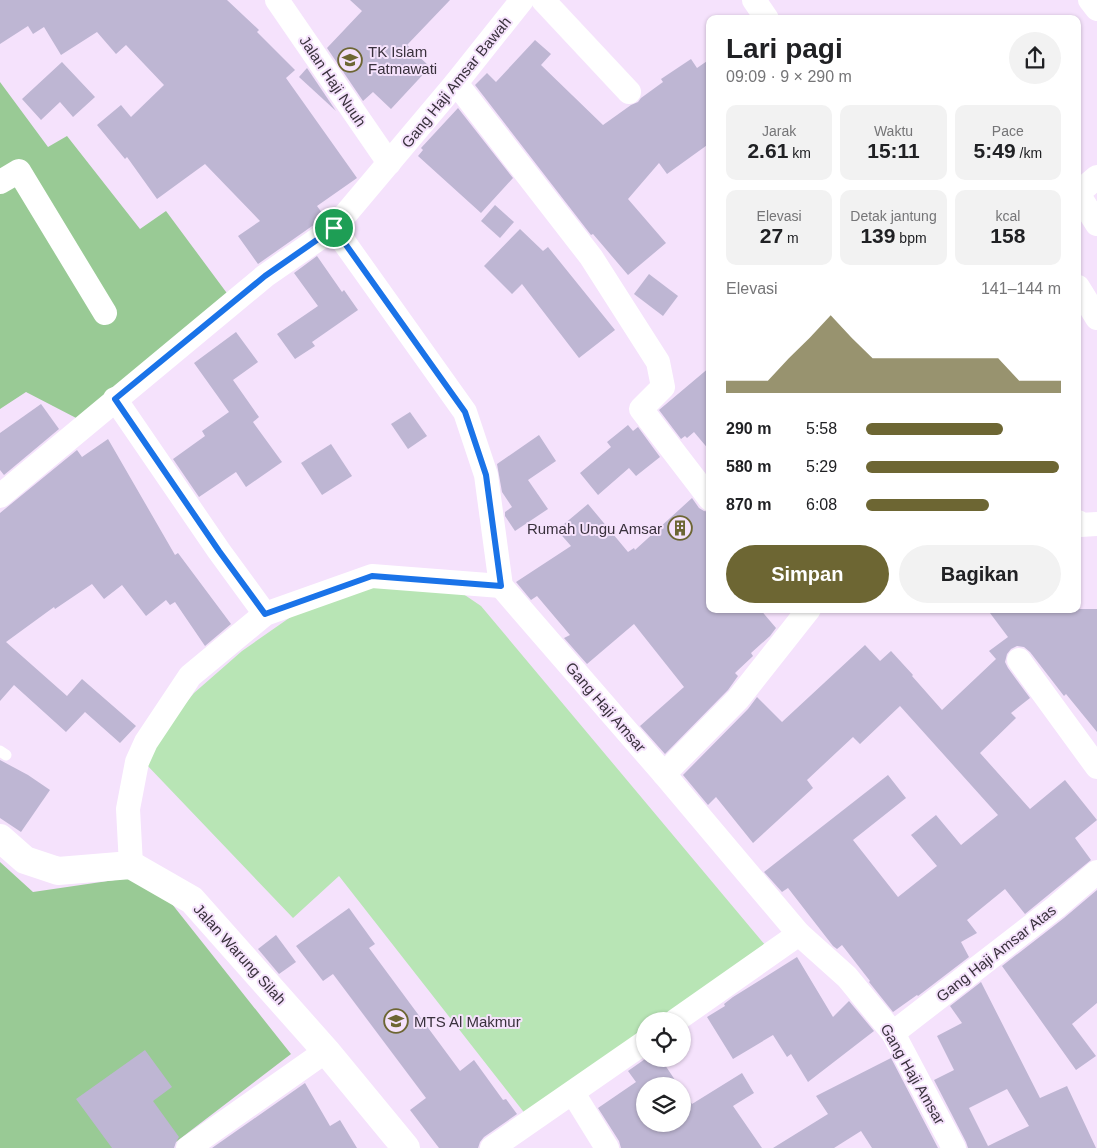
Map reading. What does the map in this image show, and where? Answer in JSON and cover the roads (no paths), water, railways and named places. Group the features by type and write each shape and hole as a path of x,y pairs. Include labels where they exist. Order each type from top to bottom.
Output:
{"street":[{"name":"Jalan Haji Nuuh","path":"277,0 389,163"},
{"name":"Gang Haji Amsar Bawah","path":"0,496 265,276 334,228 456,83 522,0"},
{"path":"543,0 630,92"},
{"path":"754,0 764,15"},
{"path":"1090,0 1097,9"},
{"path":"456,83 591,257 658,362 663,387 640,409 706,494"},
{"path":"0,182 19,171 105,312"},
{"path":"1081,190 1097,177"},
{"path":"1081,198 1097,224"},
{"path":"0,838 25,860 58,870 131,864 128,809 137,762 146,742 190,676 265,614 372,576 501,586 486,475 465,412 334,228"},
{"path":"1081,292 1097,318"},
{"path":"115,399 219,551 265,614"},
{"path":"1081,525 1097,524"},
{"name":"Gang Haji Amsar","path":"501,586 664,774 799,934 847,977 892,1033 954,1148"},
{"path":"664,774 738,699 804,613"},
{"path":"1020,660 1097,767"},
{"name":"Jalan Warung Silah","path":"131,864 192,900 326,1051 406,1148"},
{"name":"Gang Haji Amsar Atas","path":"892,1033 1056,907 1097,872"},
{"path":"688,1012 799,934"},
{"path":"492,1148 636,1048"},
{"path":"188,1148 326,1051"},
{"path":"573,1093 607,1148"}],"place":[{"name":"TK Islam Fatmawati","path":"350,60"},
{"name":"Rumah Ungu Amsar","path":"680,528"},
{"name":"MTS Al Makmur","path":"396,1021"}]}
